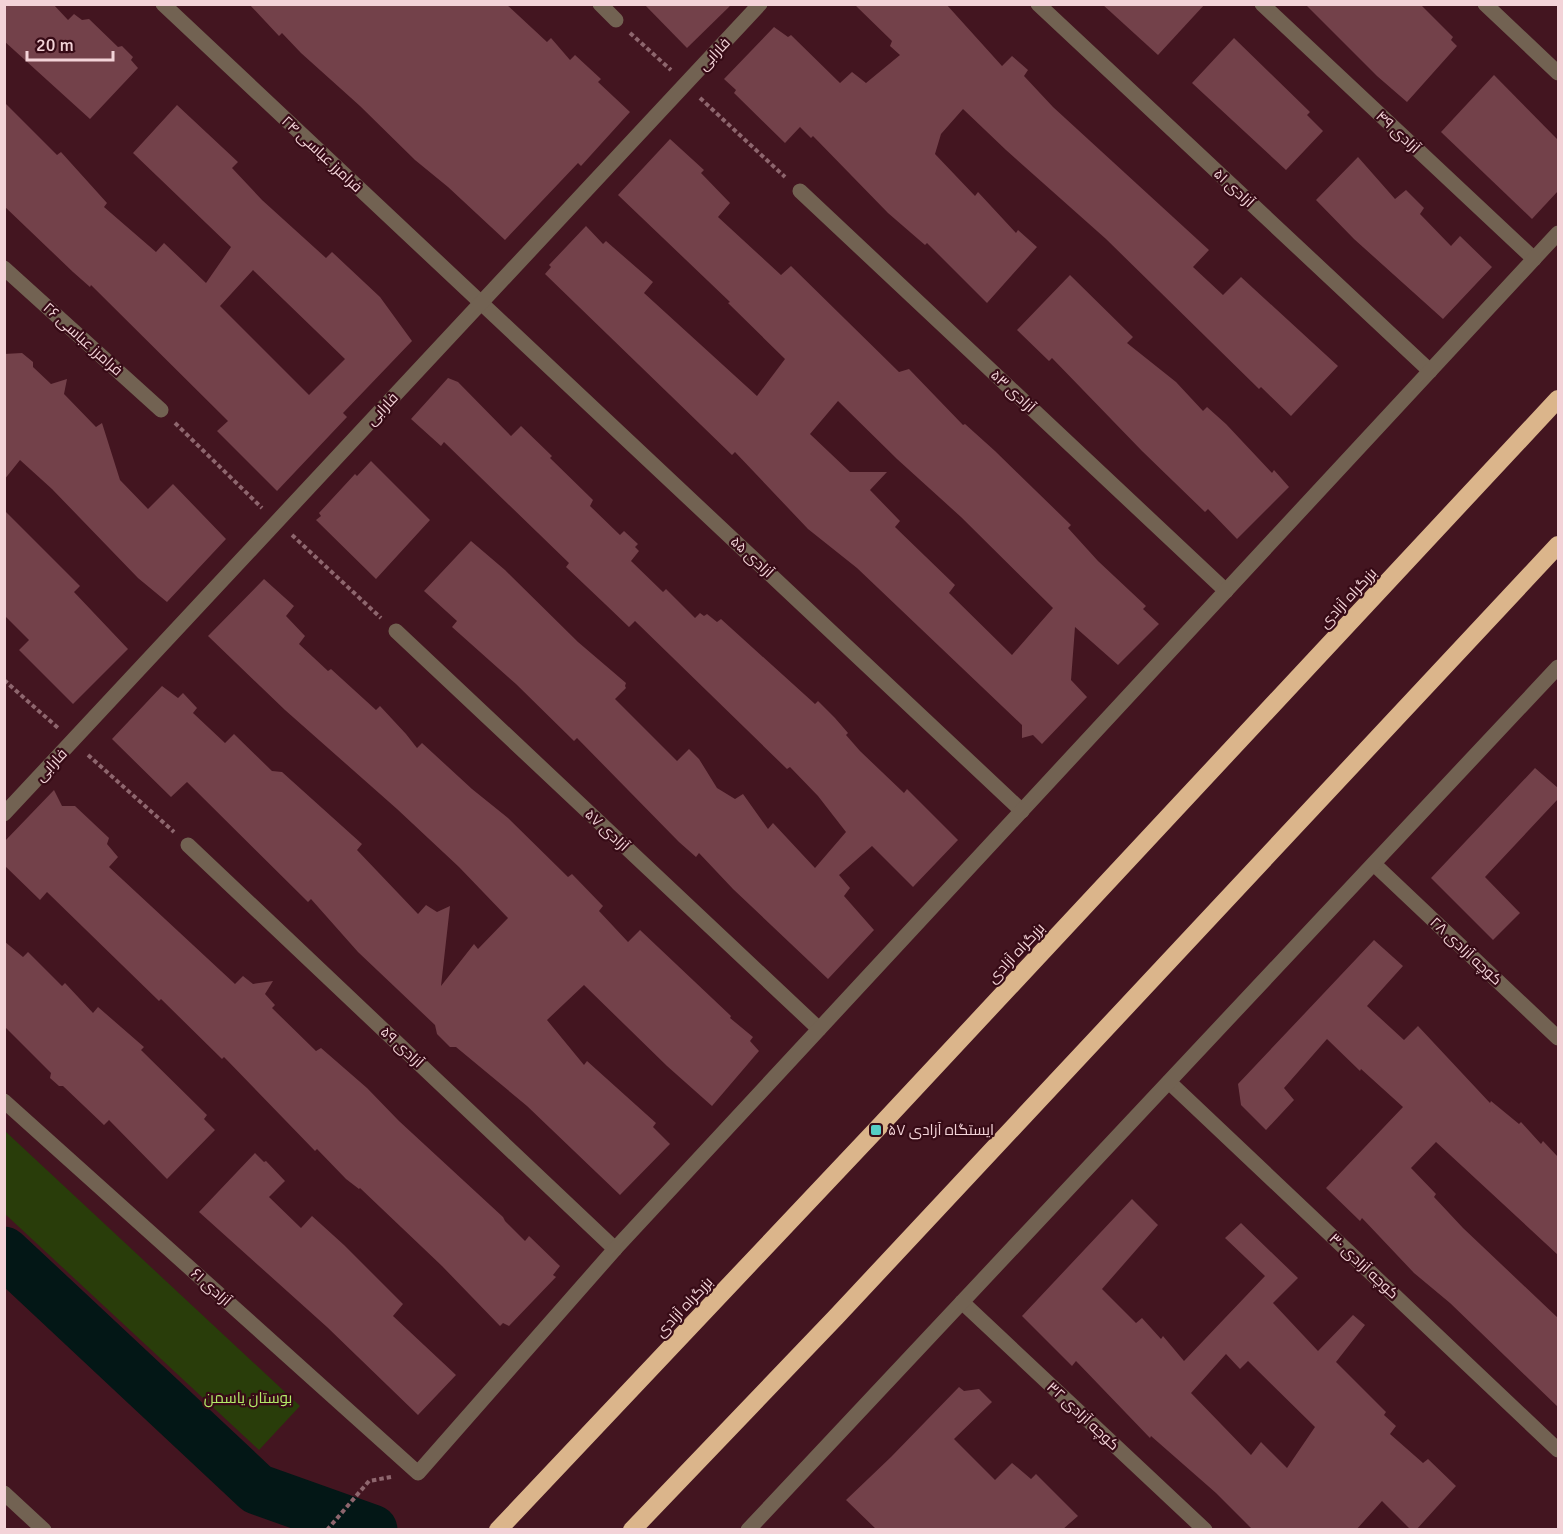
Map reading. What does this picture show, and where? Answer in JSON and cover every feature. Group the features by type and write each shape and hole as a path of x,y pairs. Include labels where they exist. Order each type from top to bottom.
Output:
{"highway":[{"name":"بزرگراه آزادی","path":"498,1530 868,1138 1558,399"},
{"path":"637,1526 836,1317 1558,544"}],"street":[{"name":"فرامرز عباسی ۲۴","path":"163,4 481,303"},
{"path":"600,4 616,20"},
{"name":"فارابی","path":"4,814 760,4"},
{"name":"۵۱ آزادی","path":"1038,4 1430,371"},
{"name":"۴۹ آزادی","path":"1262,4 1534,259"},
{"path":"1485,4 1558,73"},
{"name":"۵۳ آزادی","path":"800,191 1226,591"},
{"path":"615,1249 1558,233"},
{"name":"فرامرز عباسی ۲۶","path":"4,267 161,411"},
{"name":"آزادی ۵۵","path":"481,303 1022,811"},
{"name":"آزادی ۵۷","path":"396,631 819,1029"},
{"path":"749,1529 1558,667"},
{"name":"آزادی ۵۹","path":"188,845 615,1249"},
{"name":"کوچه آزادی ۲۸","path":"1374,864 1558,1038"},
{"name":"کوچه آزادی ۳۰","path":"1168,1082 1558,1450"},
{"name":"آزادی ۶۱","path":"4,1101 418,1473 615,1249"},
{"name":"کوچه آزادی ۳۲","path":"962,1302 1205,1530"},
{"path":"4,1493 44,1530"}],"path":[{"path":"616,20 800,191"},
{"path":"4,680 188,845"},
{"path":"327,1530 369,1481"}],"green space":[{"name":"بوستان یاسمن","path":"5,1131 300,1406 259,1450 5,1214"}],"building":[{"path":"4,4 53,4 68,20 74,14 82,20 89,19 118,47 122,46 133,57 131,60 138,68 90,119 4,41"},
{"path":"249,4 506,4 547,42 551,38 570,60 575,55 601,79 598,82 630,112 581,166 578,163 505,240 415,160 282,33 279,36"},
{"path":"644,4 732,4 687,48"},
{"path":"854,4 946,4 1002,66 1012,56 1028,70 1024,76 1053,107 1209,250 1193,267 1223,295 1241,277 1338,366 1291,416 1261,387 1259,389 1106,239 963,109 941,134 935,154 975,196 978,192 1016,233 1018,230 1037,247 987,303 927,243 925,245 888,213 813,136 811,138 800,127 785,143 734,93 736,90 724,79 774,27 788,37 791,35 840,83 852,72 866,83 900,55 890,46 892,41"},
{"path":"1102,4 1205,4 1158,55"},
{"path":"1305,4 1420,4 1453,37 1451,40 1457,46 1407,102 1377,76"},
{"path":"1234,38 1310,112 1307,115 1323,131 1286,170 1192,83"},
{"path":"1494,75 1558,140 1558,191 1532,219 1441,132"},
{"path":"4,102 57,155 61,152 107,203 104,207 156,252 164,243 206,283 231,247 133,153 177,105 238,162 232,168 262,200 326,258 332,252 380,297 412,341 343,413 347,417 277,491 217,431 228,421 91,285 90,287 73,272 4,206","holes":["253,270 345,359 309,395 220,306"]},
{"path":"670,139 704,170 701,173 730,203 718,217 781,275 791,266 899,372 909,369 963,425 965,424 995,451 1071,525 1068,528 1098,561 1146,606 1143,609 1159,624 1118,665 1075,627 1071,680 1087,697 1042,744 1033,735 1022,738 1022,725 857,568 808,529 735,452 732,455 545,274 551,267 549,265 586,226 603,244 606,241 653,282 644,293 757,396 785,359 728,303 730,302 618,195","holes":["838,401 961,517 1053,608 1012,655 949,593 955,585 895,527 900,521 870,490 887,472 850,472 810,434"]},
{"path":"1358,157 1395,199 1406,190 1424,208 1420,214 1451,246 1460,236 1492,267 1443,319 1354,239 1316,200"},
{"path":"1070,275 1133,337 1127,343 1176,382 1203,411 1207,407 1272,473 1274,470 1289,487 1237,539 1208,509 1205,512 1142,451 1052,358 1049,361 1017,330"},
{"path":"22,353 33,362 33,367 51,384 67,379 64,394 96,427 102,423 120,480 148,509 173,484 226,539 167,602 138,578 52,489 20,460 4,480 4,354"},
{"path":"448,378 458,382 511,436 521,426 552,456 550,458 593,500 590,506 620,535 624,531 638,544 635,547 639,551 631,561 663,592 666,589 695,618 700,613 704,616 707,614 717,622 721,619 815,704 818,701 848,733 846,735 860,751 904,793 907,789 958,840 913,887 872,846 839,875 850,888 844,896 874,930 828,979 733,889 699,853 696,857 679,842 577,738 574,741 516,684 452,627 457,621 424,591 471,541 505,570 578,642 626,683 626,688 615,699 677,761 689,749 699,759 717,788 735,799 743,794 768,829 773,823 815,868 846,832 818,796 790,767 787,769 635,621 629,627 566,567 569,563 444,442 441,446 411,419"},
{"path":"371,461 430,520 376,579 316,520 321,516 319,513 355,474 357,476"},
{"path":"4,510 80,586 74,592 128,649 73,704 19,650 29,640 4,615"},
{"path":"264,579 294,606 286,616 305,636 299,644 328,671 331,669 376,710 380,706 417,748 422,743 472,789 508,818 568,877 572,874 603,906 599,911 628,942 640,930 731,1016 730,1018 753,1037 750,1041 759,1051 712,1106 667,1066 584,985 547,1020 584,1065 587,1061 656,1123 653,1127 670,1144 620,1195 527,1106 456,1047 450,1047 437,1034 435,1025 358,952 311,899 308,902 187,782 171,797 112,739 162,686 178,698 183,693 197,708 193,713 225,743 234,734 272,771 282,772 362,844 357,850 418,914 426,905 437,912 450,906 441,986 474,944 478,949 508,918 459,867 285,710 208,636"},
{"path":"1535,768 1558,788 1558,799 1485,877 1520,913 1493,940 1431,878"},
{"path":"54,790 62,806 75,806 109,838 107,844 118,857 109,867 235,984 243,976 253,984 273,981 265,994 275,1005 272,1008 316,1051 321,1048 367,1088 399,1121 503,1217 525,1241 529,1236 560,1266 553,1275 556,1277 509,1326 503,1323 500,1326 442,1266 360,1188 346,1179 317,1149 315,1151 224,1057 222,1059 161,999 159,1001 47,892 40,900 4,865 4,842"},
{"path":"1374,940 1403,966 1367,1006 1404,1040 1418,1026 1490,1103 1491,1101 1519,1124 1521,1122 1541,1144 1543,1141 1558,1157 1558,1255 1436,1142 1411,1168 1436,1194 1434,1197 1463,1228 1558,1318 1558,1407 1450,1303 1414,1273 1362,1218 1360,1221 1326,1188 1403,1107 1361,1069 1360,1071 1327,1039 1284,1088 1294,1100 1266,1130 1241,1105 1238,1084"},
{"path":"4,941 23,957 28,952 62,986 65,983 93,1013 98,1007 144,1047 141,1050 207,1115 204,1119 215,1130 167,1179 109,1120 104,1125 63,1086 59,1086 50,1078 51,1073 4,1026"},
{"path":"255,1153 285,1181 269,1197 301,1228 312,1216 344,1245 403,1304 393,1316 456,1375 418,1415 327,1327 199,1212"},
{"path":"1132,1199 1158,1225 1102,1289 1136,1323 1142,1318 1161,1339 1163,1336 1184,1361 1265,1276 1225,1238 1241,1223 1298,1278 1273,1303 1318,1351 1353,1315 1365,1325 1336,1362 1386,1412 1384,1415 1396,1426 1390,1434 1423,1463 1428,1459 1456,1486 1416,1530 1411,1530 1382,1501 1356,1530 1253,1530 1216,1493 1151,1436 1150,1438 1076,1361 1072,1366 1022,1316","holes":["1226,1354 1240,1369 1248,1361 1315,1427 1287,1468 1261,1442 1251,1455 1191,1393"]},
{"path":"959,1387 964,1391 979,1389 992,1402 954,1439 995,1480 1012,1463 1031,1479 1036,1474 1078,1516 1062,1530 877,1530 846,1500"}],"waterway":[{"path":"4,1252 257,1489 372,1530"}],"place":[{"name":"ایستگاه آزادی ۵۷","path":"876,1130"}]}
